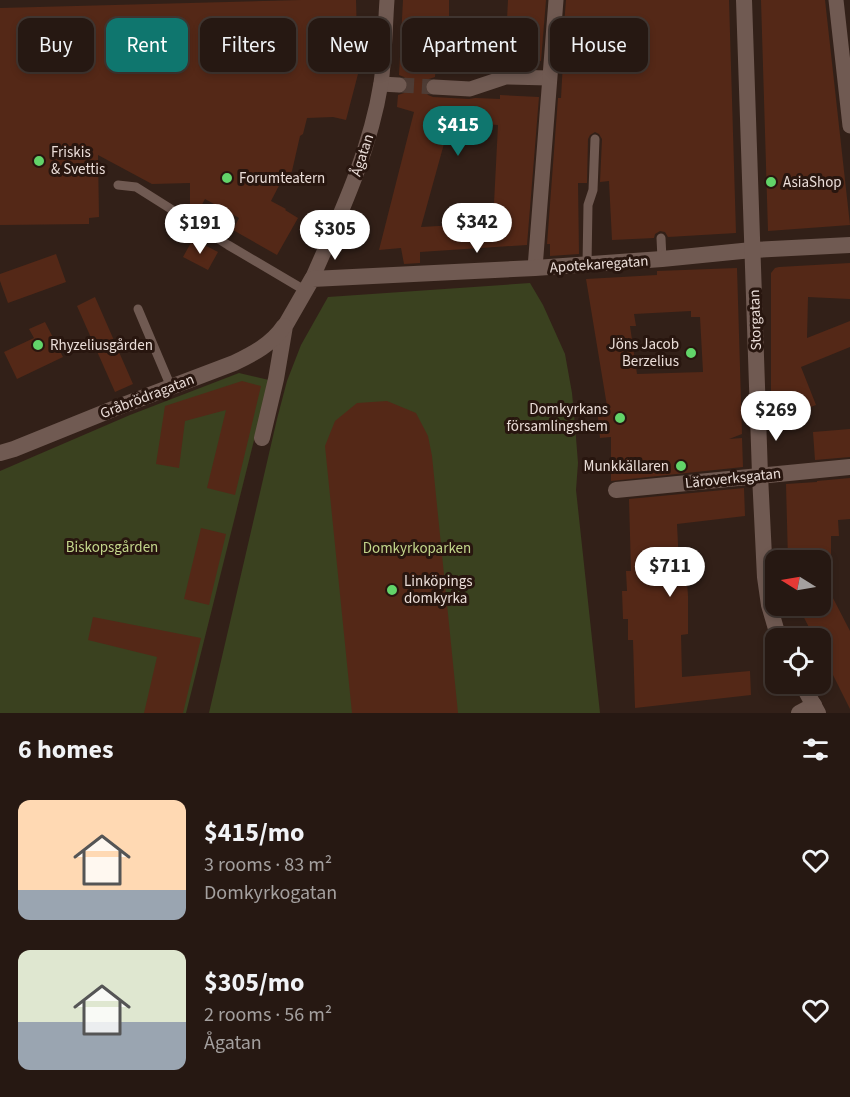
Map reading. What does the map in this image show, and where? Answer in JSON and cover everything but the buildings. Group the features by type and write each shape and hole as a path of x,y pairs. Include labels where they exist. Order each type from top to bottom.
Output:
{"street":[{"name":"Ågatan","path":"262,438 276,379 285,326 309,285 363,155 381,84 387,0"},
{"path":"535,268 556,0"},
{"name":"Storgatan","path":"744,0 760,475 767,591 775,628"},
{"path":"836,0 850,126"},
{"path":"435,87 470,89 506,77 549,78"},
{"path":"381,84 399,85"},
{"name":"Apotekaregatan","path":"309,285 359,277 587,265 752,250 850,245"},
{"name":"Gråbrödragatan","path":"0,453 252,355 279,334 285,326"},
{"name":"Läroverksgatan","path":"616,490 850,467"},
{"path":"805,694 810,710"}],"lane":[{"path":"587,265 588,205 593,190 595,140"},
{"path":"118,185 136,187 228,245 309,285"},
{"path":"661,238 662,259"},
{"path":"138,309 171,387"}],"green space":[{"name":"Domkyrkoparken","path":"530,283 543,305 565,354 572,393 578,463 576,490 600,713 209,713 287,381 301,345 328,297"},
{"name":"Biskopsgården","path":"239,373 269,380 186,713 0,713 0,471 130,415"}],"tunnel":[{"path":"399,85 434,87"}],"place":[{"name":"Friskis & Svettis","path":"39,161"},
{"name":"Forumteatern","path":"227,178"},
{"name":"AsiaShop","path":"771,182"},
{"name":"Rhyzeliusgården","path":"38,345"},
{"name":"Jöns Jacob Berzelius","path":"691,353"},
{"name":"Domkyrkans församlingshem","path":"620,418"},
{"name":"Munkkällaren","path":"681,466"},
{"name":"Linköpings domkyrka","path":"392,590"}]}
